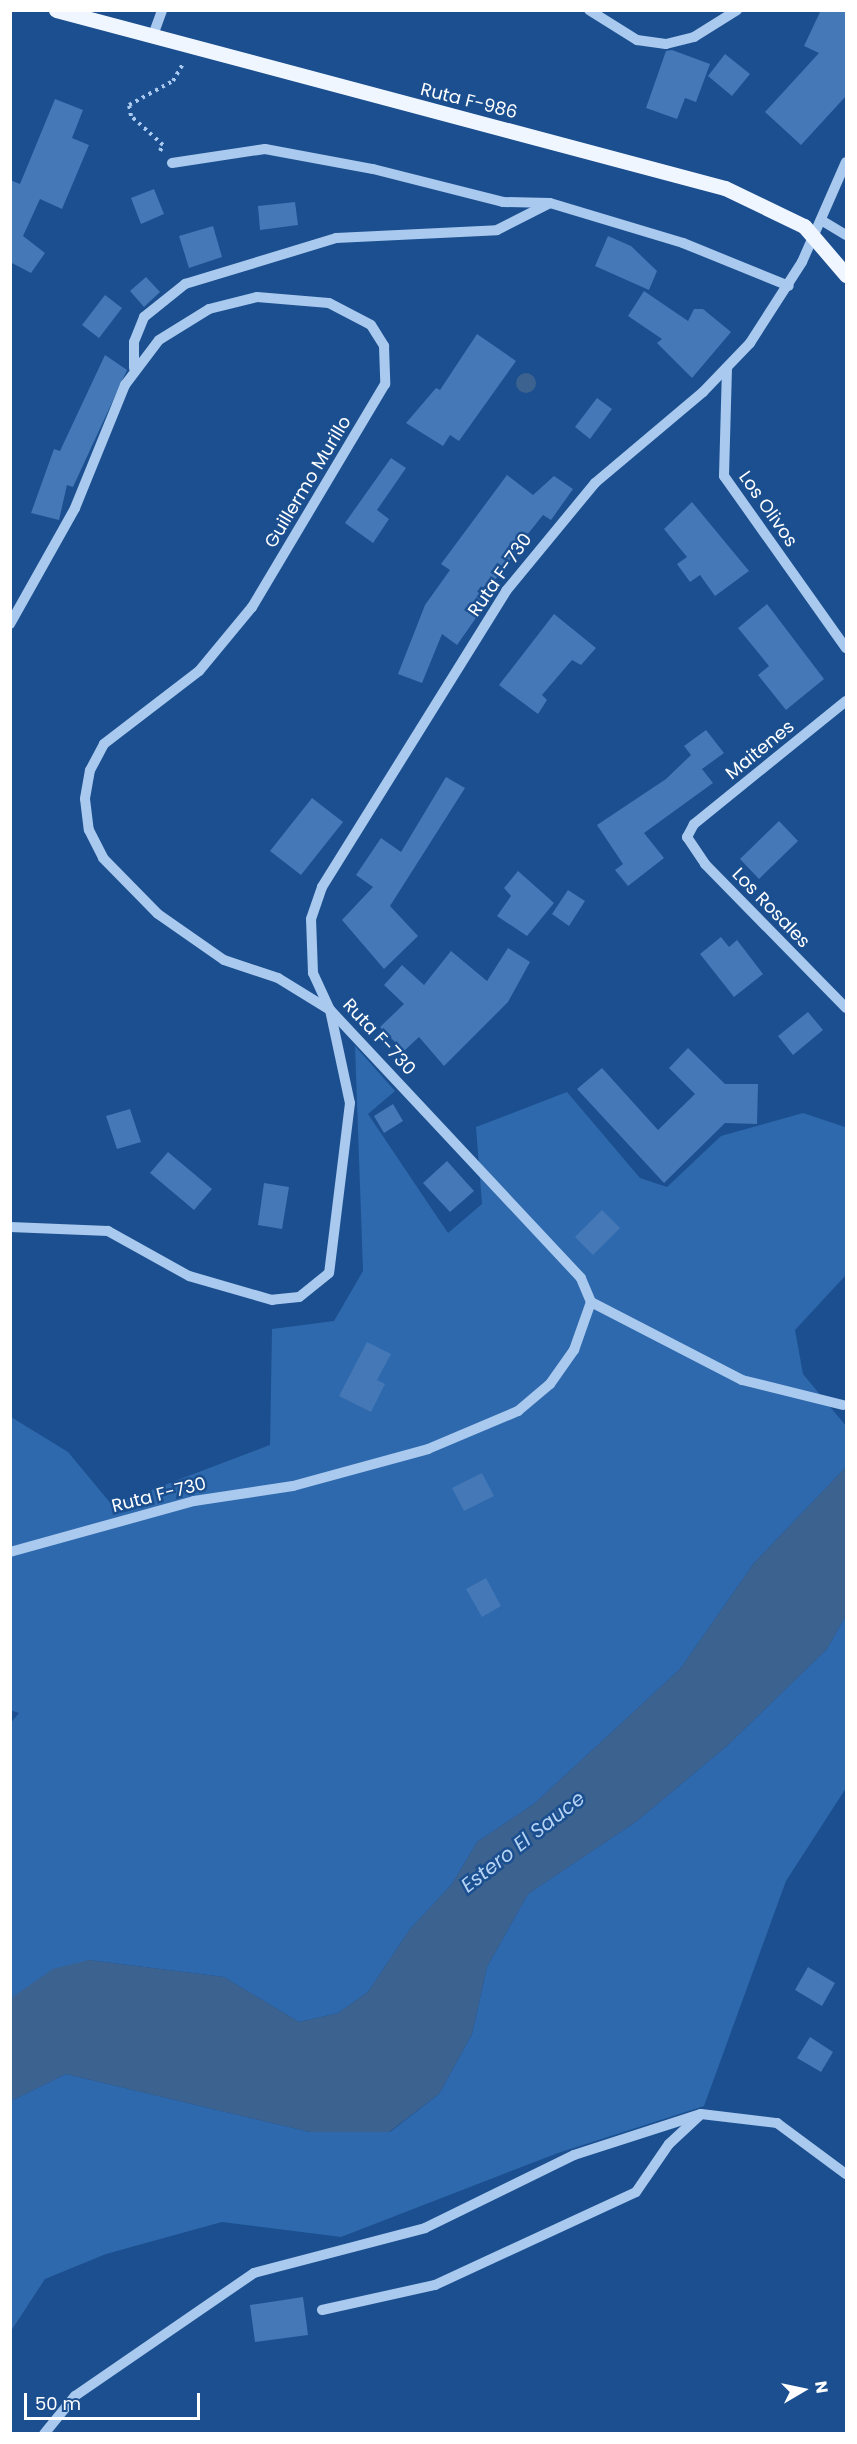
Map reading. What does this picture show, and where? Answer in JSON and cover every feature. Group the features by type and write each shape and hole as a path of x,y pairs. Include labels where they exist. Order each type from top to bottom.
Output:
{"main road":[{"name":"Ruta F-986","path":"56,10 152,38 725,188 779,211 814,237 846,275"}],"street":[{"path":"152,38 162,10"},
{"path":"589,10 637,40 666,44 694,37 736,10"},
{"path":"172,163 265,149 373,169 503,202 550,203 683,243 789,286"},
{"name":"Ruta F-730","path":"10,1552 194,1501 342,1475 500,1421 535,1398 563,1368 591,1302 567,1258 330,1010 313,973 309,936 316,903 337,862 536,549 602,476 727,368 789,286 814,237 846,162"},
{"path":"135,368 134,342 144,317 185,284 336,238 497,230 550,203"},
{"path":"821,220 846,235"},
{"name":"Guillermo Murillo","path":"10,624 75,508 135,368 159,340 187,319 257,297 307,298 351,310 371,325 384,346 387,372 379,397 252,607 199,671 104,744 90,770 85,799 89,830 103,858 158,914 224,960 278,978 330,1010"},
{"name":"Los Olivos","path":"727,368 724,476 846,648"},
{"name":"Maitenes","path":"694,824 846,701"},
{"name":"Los Rosales","path":"694,824 687,837 705,864 846,1008"},
{"path":"10,1227 108,1231 189,1276 259,1297 286,1300 310,1291 329,1273 350,1103 330,1010"},
{"path":"591,1302 742,1380 843,1405"},
{"path":"44,2433 75,2396 255,2273 425,2228 574,2155 701,2114 777,2123 846,2174"},
{"path":"322,2310 435,2285 636,2192 669,2144 701,2114"}],"path":[{"path":"172,163 157,157 163,145 129,109 173,81 192,48"}],"shaded area":[{"path":"355,1046 395,1091 368,1114 448,1233 482,1204 476,1127 567,1092 640,1178 667,1187 721,1136 803,1113 845,1127 846,1275 795,1330 803,1374 846,1426 846,1467 754,1563 680,1669 535,1803 477,1842 452,1884 410,1929 368,1992 338,2013 299,2022 224,1977 89,1960 11,1998 10,1724 19,1713 10,1710 11,1417 68,1452 112,1505 270,1445 272,1329 334,1321 363,1271"},
{"path":"846,1615 846,1788 786,1881 704,2106 558,2153 341,2237 222,2222 106,2254 45,2279 11,2331 11,2101 66,2074 310,2132 390,2132 439,2094 472,2034 487,1967 528,1894 637,1821 728,1745 827,1649"}],"water":[{"path":"526,373 533,376 536,383 533,390 526,393 519,390 516,383 519,376"},
{"name":"Estero El Sauce","path":"846,1467 846,1615 827,1649 728,1745 637,1821 528,1894 487,1967 472,2034 439,2094 389,2132 310,2132 66,2074 11,2101 11,1998 53,1969 89,1960 224,1977 299,2022 338,2013 368,1992 410,1929 452,1884 477,1842 535,1803 680,1669 754,1563"}],"building":[{"path":"821,10 846,10 846,96 801,145 765,112 819,53 804,46"},
{"path":"672,50 710,64 696,102 685,98 677,119 646,108 666,51"},
{"path":"725,54 750,74 732,96 708,76"},
{"path":"55,99 83,110 72,138 89,145 62,209 40,199 23,236 45,253 31,273 10,262 10,180 20,184"},
{"path":"154,189 164,214 141,224 131,198"},
{"path":"295,202 298,225 260,230 258,206"},
{"path":"213,226 222,257 189,268 179,236"},
{"path":"608,236 631,246 657,271 649,290 595,266"},
{"path":"146,277 160,292 144,307 130,291"},
{"path":"644,291 688,321 694,309 703,309 731,332 692,378 657,343 662,339 628,316"},
{"path":"105,295 122,308 99,338 82,325"},
{"path":"477,334 516,361 459,441 450,435 443,446 406,423 436,388 440,390"},
{"path":"105,355 127,370 73,487 67,485 59,520 31,513 54,449 60,451"},
{"path":"597,398 612,409 590,439 575,427"},
{"path":"391,458 406,468 377,510 389,519 373,543 345,523"},
{"path":"507,475 533,495 554,476 573,489 551,520 543,515 527,535 473,611 478,615 457,645 442,634 422,683 398,674 425,605 450,570 441,564"},
{"path":"692,502 749,571 715,596 700,575 690,582 677,564 687,557 664,529"},
{"path":"767,604 824,679 786,710 758,675 769,666 738,628"},
{"path":"554,614 596,648 581,665 572,660 542,695 547,700 538,714 499,685"},
{"path":"706,730 724,753 702,769 713,783 644,833 664,858 628,886 615,870 623,864 597,825 666,779 691,755 684,746"},
{"path":"446,777 465,788 390,906 418,936 384,969 342,920 373,887 356,875 381,838 401,852"},
{"path":"312,798 343,822 301,875 270,851"},
{"path":"779,821 798,841 759,879 740,859"},
{"path":"518,871 554,903 527,936 497,916 511,896 504,888"},
{"path":"568,890 585,901 569,926 552,914"},
{"path":"721,937 729,947 737,940 763,974 734,997 700,954"},
{"path":"508,948 530,962 508,1002 444,1066 419,1037 404,1051 380,1027 404,1004 384,985 402,965 424,985 451,951 487,981"},
{"path":"808,1012 823,1030 793,1055 778,1036"},
{"path":"688,1048 725,1084 758,1084 757,1124 725,1123 664,1183 577,1089 602,1068 658,1130 695,1094 669,1068"},
{"path":"393,1104 403,1121 384,1133 374,1116"},
{"path":"130,1109 141,1142 117,1149 106,1116"},
{"path":"168,1152 212,1189 194,1210 150,1173"},
{"path":"447,1161 474,1191 450,1212 423,1183"},
{"path":"264,1183 289,1187 282,1229 258,1225"},
{"path":"602,1210 620,1228 593,1255 575,1237"},
{"path":"367,1342 391,1354 377,1380 385,1384 371,1412 339,1396"},
{"path":"482,1473 494,1496 464,1511 452,1488"},
{"path":"486,1578 501,1606 482,1617 466,1589"},
{"path":"808,1967 835,1983 822,2006 795,1990"},
{"path":"810,2037 833,2052 821,2072 797,2058"},
{"path":"303,2297 308,2335 255,2342 250,2305"}]}
